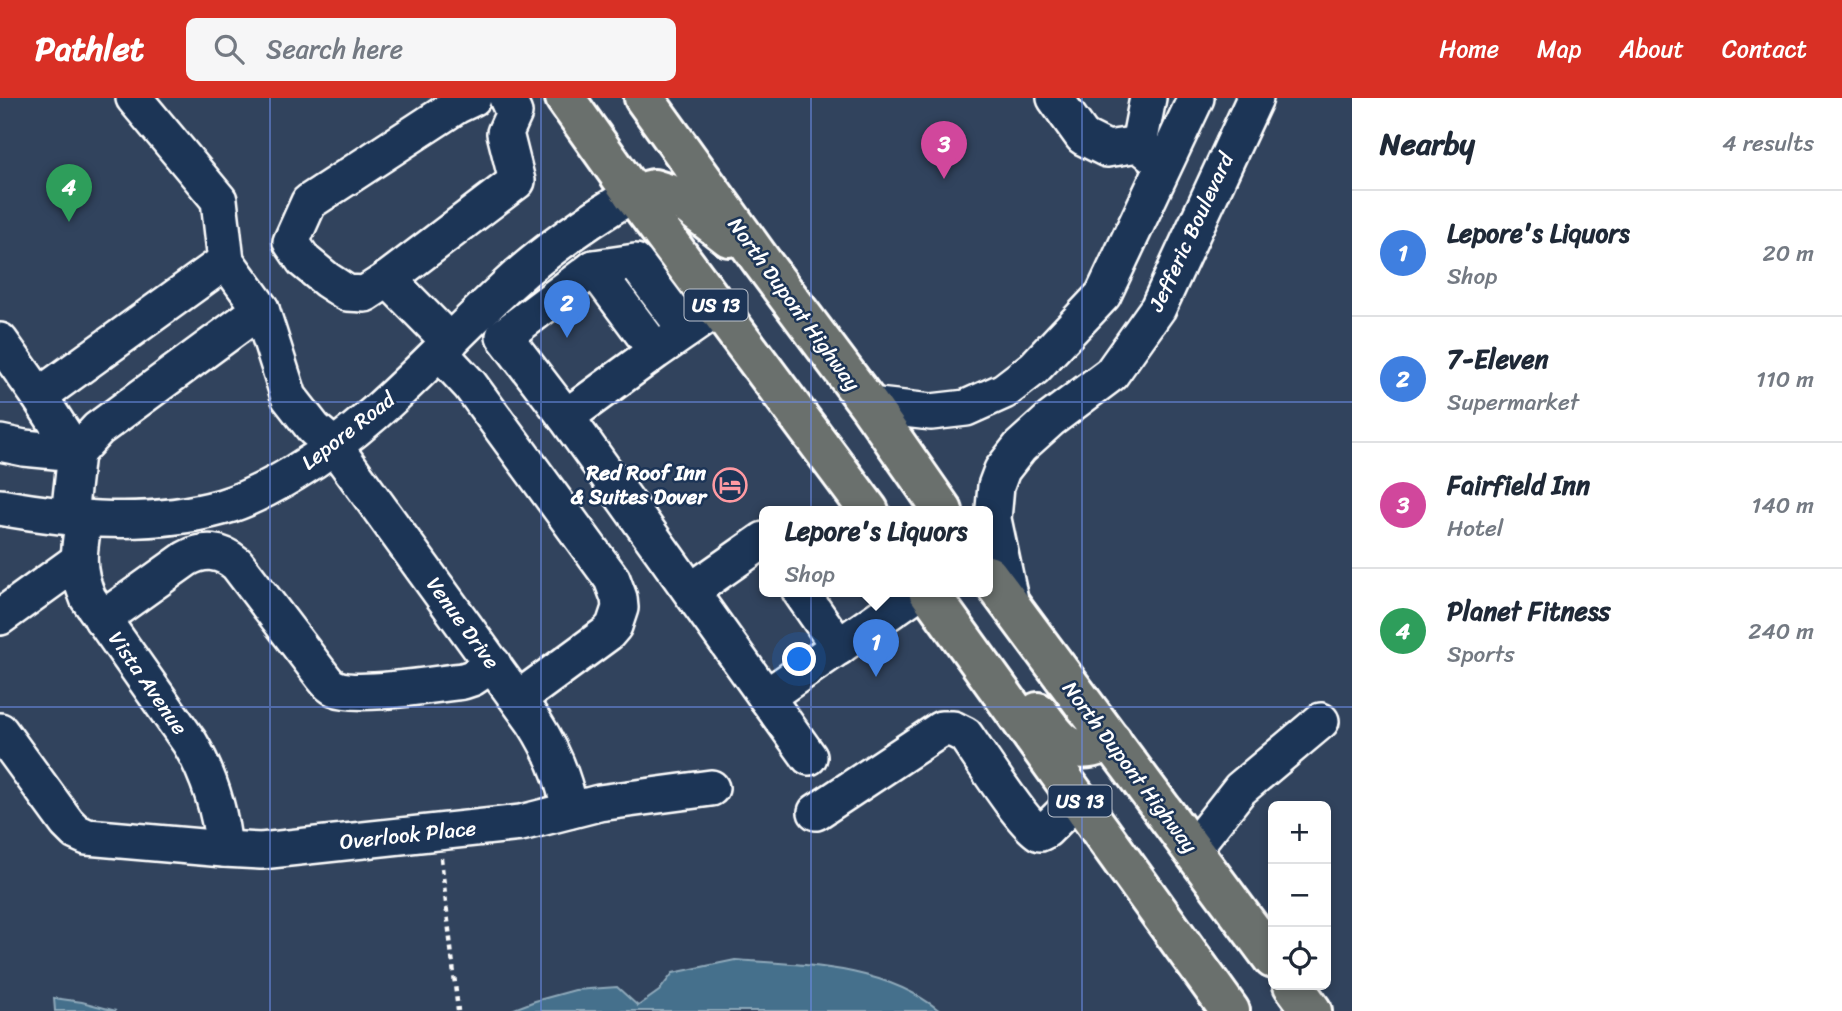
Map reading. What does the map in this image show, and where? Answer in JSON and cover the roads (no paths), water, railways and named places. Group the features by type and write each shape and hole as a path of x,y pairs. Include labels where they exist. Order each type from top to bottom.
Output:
{"highway":[{"name":"US 13","path":"565,98 633,194 865,506"},
{"name":"North Dupont Highway","path":"645,98 940,506"},
{"path":"633,194 654,189 676,196 762,261"},
{"name":"North Dupont Highway","path":"993,582 1268,952"},
{"name":"US 13","path":"932,597 1230,1011"},
{"path":"961,636 1000,659 1059,741 1078,749 1093,749 1112,741"},
{"path":"1297,990 1312,1011"}],"street":[{"path":"39,396 226,261 219,200 134,98"},
{"path":"473,98 456,106 309,202 292,242 304,261 347,293 365,294 388,279 517,181 505,133 518,103"},
{"path":"1055,98 1083,137 1107,149 1152,154 1148,98"},
{"name":"Jefferic Boulevard","path":"869,405 931,412 966,408 1004,391 1034,368 1103,295 1152,154 1193,103 1248,113 1158,308 1111,374 1051,419 1020,447 1002,470 996,486 993,519 1012,609"},
{"name":"Lepore Road","path":"0,507 76,517 160,519 224,507 255,495 335,447 445,348 493,323 525,270 599,214 633,194"},
{"name":"Venue Drive","path":"226,261 261,309 289,397 314,429 335,447 548,743 566,789 570,810"},
{"path":"686,330 635,262 594,268 493,323 566,417 809,757"},
{"path":"594,268 656,351"},
{"path":"388,279 445,348 612,579 620,598 614,626 608,633 518,699"},
{"path":"1103,295 1150,319"},
{"path":"566,417 718,307"},
{"path":"75,453 98,429 261,309"},
{"path":"0,341 75,453"},
{"path":"0,443 75,453"},
{"name":"Vista Avenue","path":"75,453 76,517 82,584 102,619 203,765 217,808 224,849"},
{"path":"691,591 759,543"},
{"path":"102,619 186,559 195,554 214,552 237,564 323,677 335,688 366,692 463,681 493,664"},
{"path":"0,617 79,561"},
{"path":"804,597 839,647"},
{"path":"766,697 910,597"},
{"path":"1192,850 1240,789 1321,721"},
{"path":"816,812 941,729 953,729 965,735 1035,831 1040,833 1046,830 1078,798"},
{"name":"Overlook Place","path":"0,731 76,832 102,839 224,849 261,850 521,823 619,799 711,788"}],"water":[{"path":"735,960 816,966 869,976 894,984 940,1011 509,1011 575,990 617,987 638,1006 659,991 673,973"},
{"path":"54,998 82,1002 116,1011 55,1011"}],"place":[{"name":"Fairfield Inn","path":"944,179"},
{"name":"Planet Fitness","path":"69,222"},
{"name":"7-Eleven","path":"567,338"},
{"name":"Red Roof Inn & Suites Dover","path":"730,485"},
{"name":"Lepore's Liquors","path":"876,677"}]}
